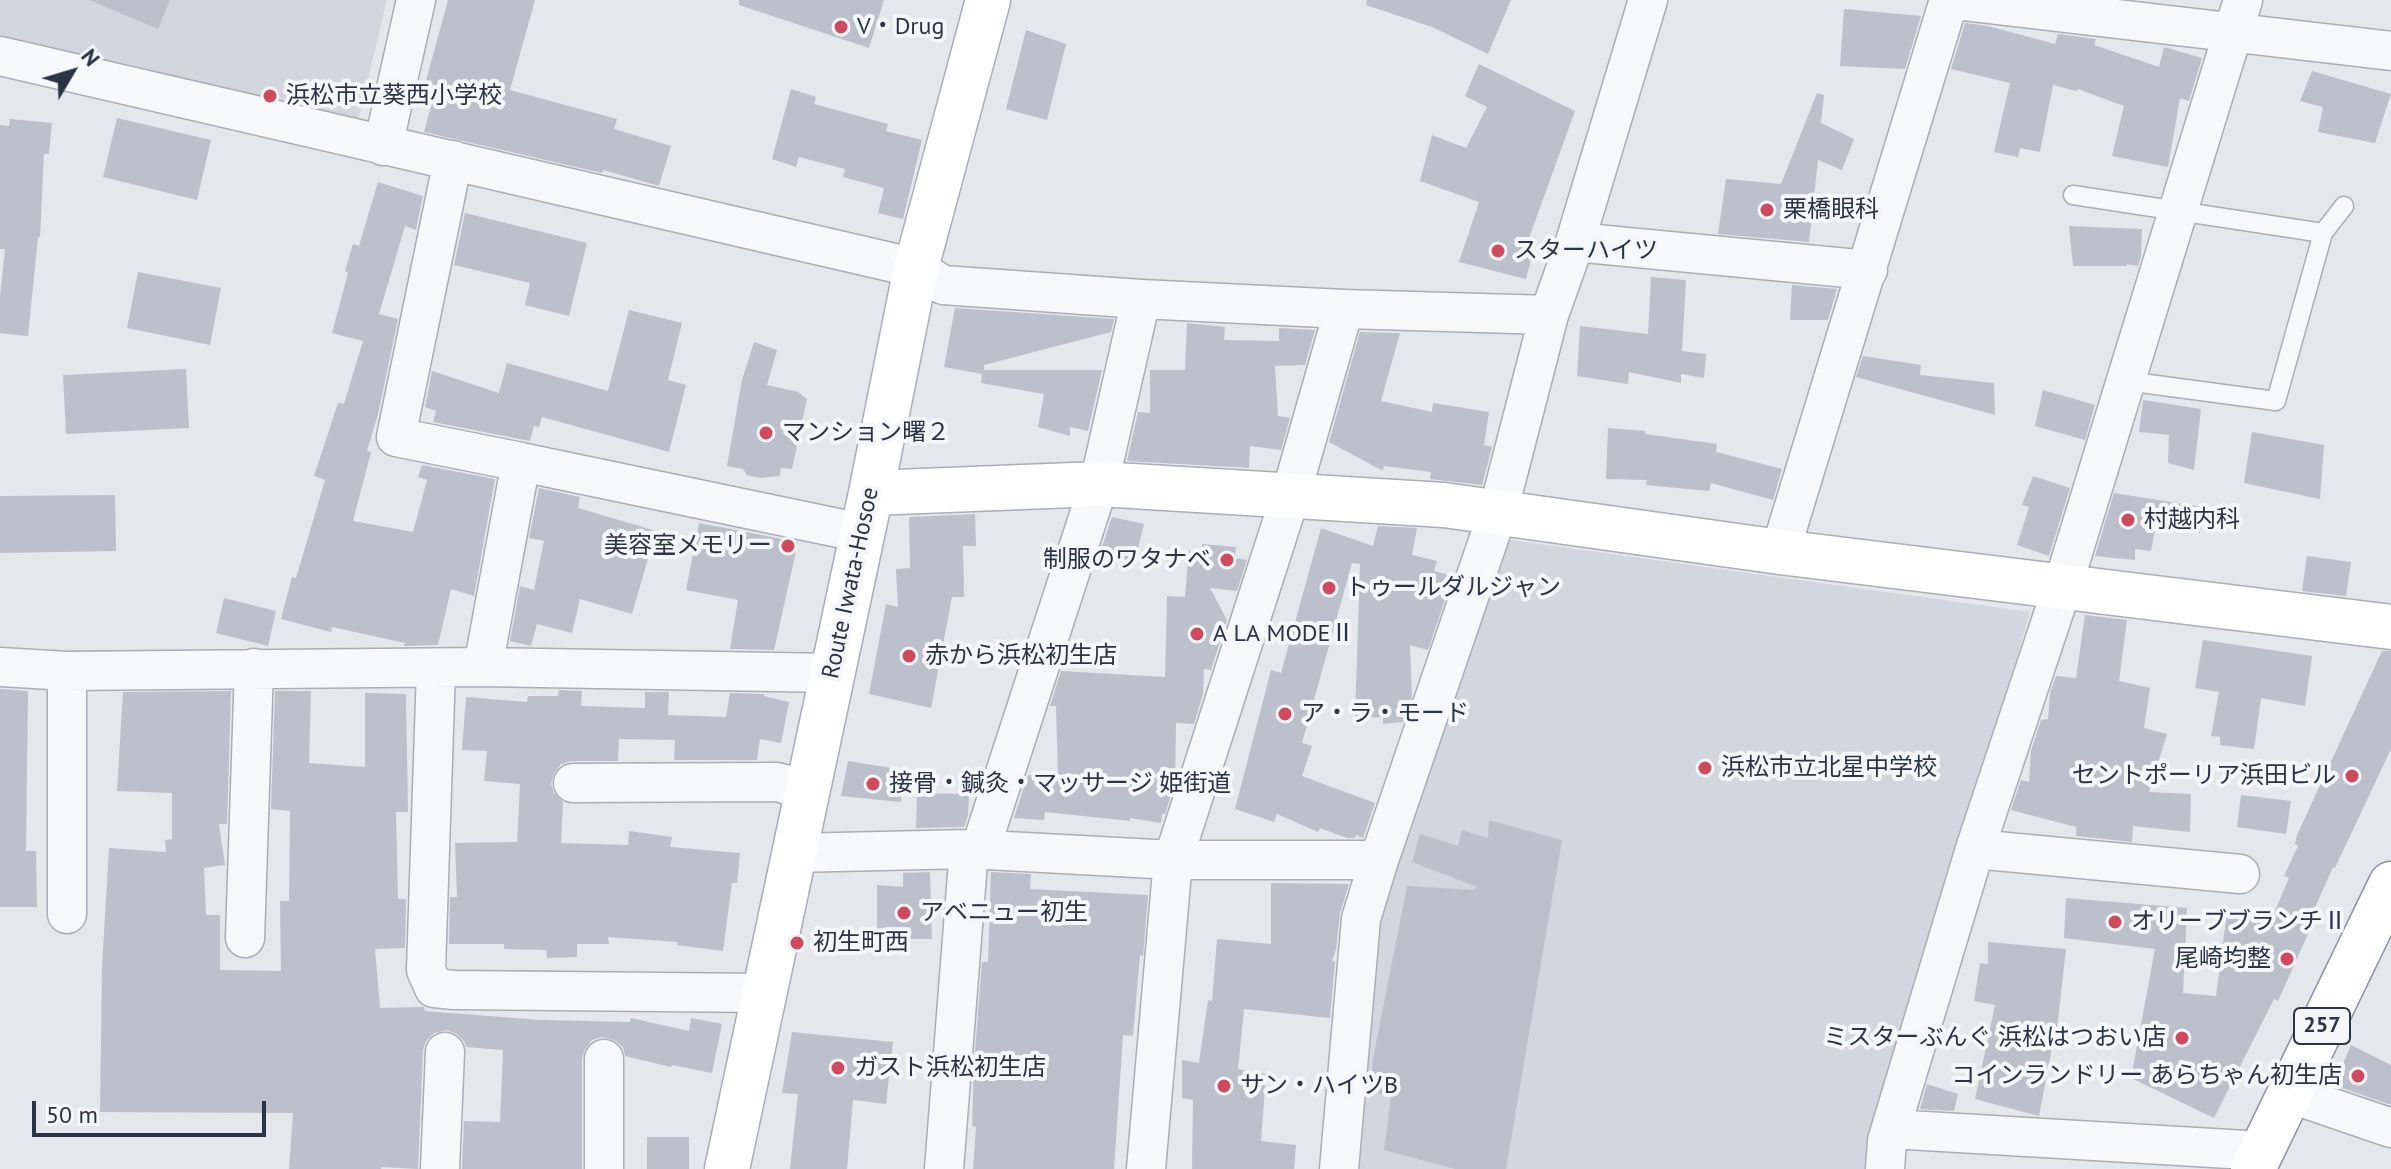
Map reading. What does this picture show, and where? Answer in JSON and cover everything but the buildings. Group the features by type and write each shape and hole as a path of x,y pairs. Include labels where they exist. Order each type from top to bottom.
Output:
{"main road":[{"name":"Route Iwata-Hosoe","path":"727,1169 916,268 988,0"},
{"path":"866,513 1099,484 1444,505 1780,552 2391,627"},
{"name":"257","path":"2258,1160 2391,884"}],"street":[{"path":"383,146 416,0"},
{"path":"1339,1169 1361,919 1498,512 1549,315 1575,242 1648,0"},
{"path":"1780,552 1951,0 2238,16 2391,51"},
{"path":"1885,1169 1887,1141 1975,849 2063,585 2238,16"},
{"path":"0,56 916,268 943,285 1141,299 1549,315"},
{"path":"453,160 396,437 521,462 866,513"},
{"path":"1575,242 1868,270"},
{"path":"944,1169 974,850 1099,484 1141,299"},
{"path":"1146,1169 1173,860 1291,494 1344,309"},
{"path":"483,667 521,462"},
{"path":"0,667 67,671 483,667 833,673"},
{"path":"245,938 254,668"},
{"path":"436,669 426,970 434,988 763,993"},
{"path":"67,671 67,914"},
{"path":"573,783 777,782 807,790"},
{"path":"1975,849 2240,874"},
{"path":"793,853 974,850 1173,860 1379,860"},
{"path":"440,1169 445,1052"},
{"path":"604,1059 604,1169"},
{"path":"2289,1093 2391,1128"},
{"path":"1891,1129 2258,1160"}],"lane":[{"path":"2073,195 2323,233"},
{"path":"2126,381 2276,401 2323,233 2344,206"}],"shaded area":[{"name":"浜松市立葵西小学校","path":"0,0 387,0 353,141 0,50"},
{"name":"浜松市立北星中学校","path":"1503,539 2030,612 1878,1137 1875,1169 1351,1169 1372,924"}],"place":[{"name":"V・Drug","path":"841,27"},
{"name":"浜松市立葵西小学校","path":"270,96"},
{"name":"栗橋眼科","path":"1767,210"},
{"name":"スターハイツ","path":"1498,251"},
{"name":"マンション曙２","path":"766,433"},
{"name":"村越内科","path":"2128,520"},
{"name":"美容室メモリー","path":"788,546"},
{"name":"制服のワタナベ","path":"1227,560"},
{"name":"トゥールダルジャン","path":"1329,588"},
{"name":"A LA MODEⅡ","path":"1197,634"},
{"name":"赤から浜松初生店","path":"909,656"},
{"name":"ア・ラ・モード","path":"1285,714"},
{"name":"浜松市立北星中学校","path":"1705,768"},
{"name":"セントポーリア浜田ビル","path":"2352,776"},
{"name":"接骨・鍼灸・マッサージ 姫街道","path":"873,784"},
{"name":"アベニュー初生","path":"904,913"},
{"name":"オリーブブランチⅡ","path":"2115,922"},
{"name":"初生町西","path":"797,943"},
{"name":"尾崎均整","path":"2287,959"},
{"name":"ミスターぶんぐ 浜松はつおい店","path":"2182,1038"},
{"name":"ガスト浜松初生店","path":"838,1068"},
{"name":"コインランドリー あらちゃん初生店","path":"2358,1076"},
{"name":"サン・ハイツB","path":"1224,1086"}]}
